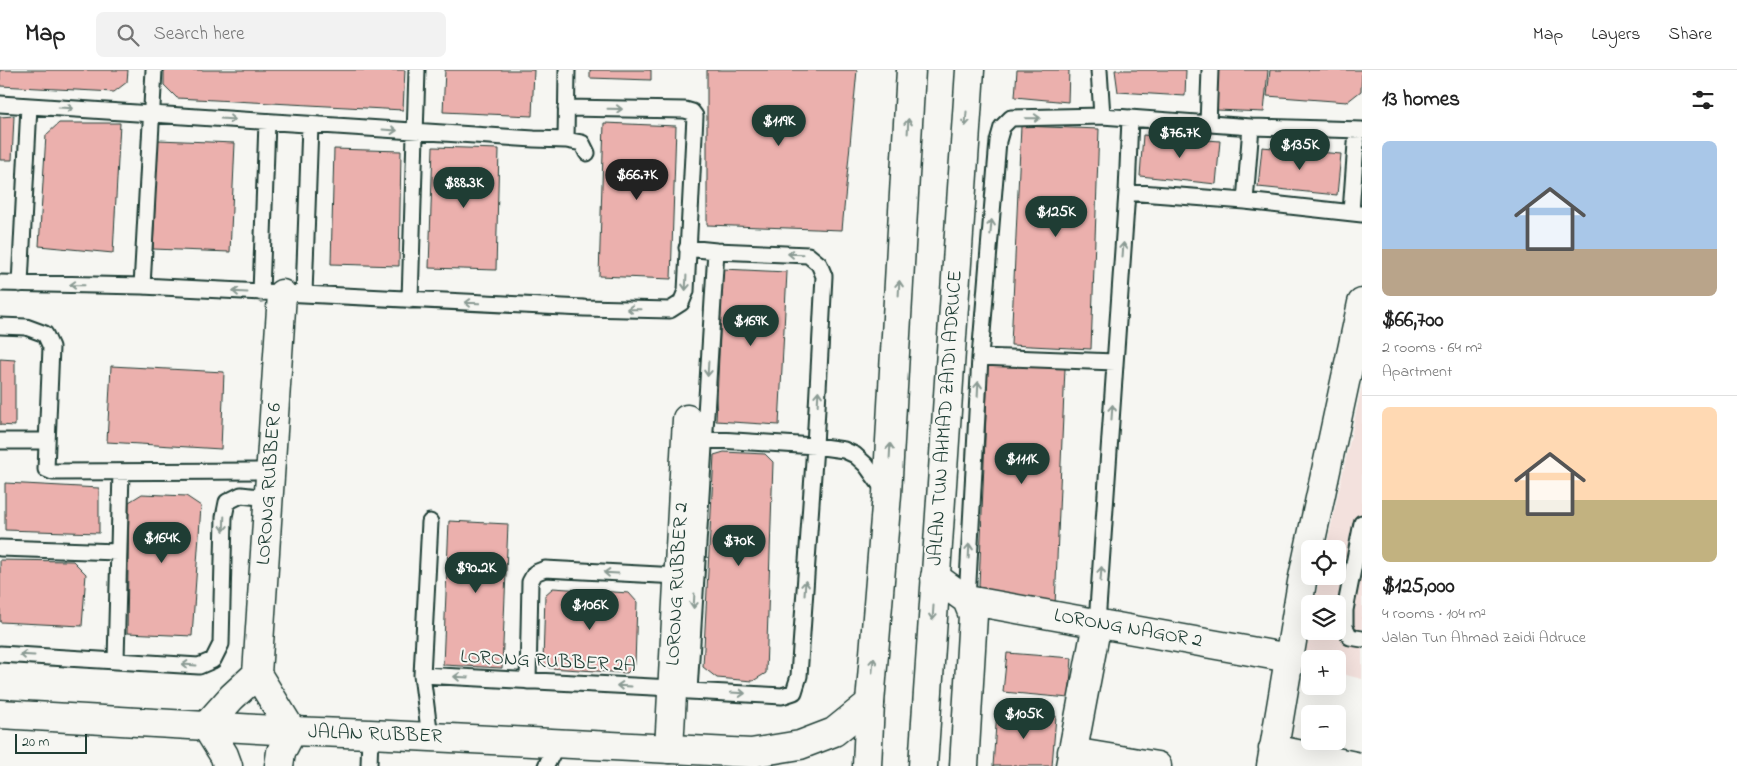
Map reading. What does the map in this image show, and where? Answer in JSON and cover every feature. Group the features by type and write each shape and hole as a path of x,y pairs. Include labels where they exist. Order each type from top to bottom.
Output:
{"main road":[{"path":"867,766 870,703 887,494 911,70"},
{"name":"JALAN TUN AHMAD ZAIDI ADRUCE","path":"923,766 970,70"},
{"name":"LORONG RUBBER 6","path":"257,674 282,294"},
{"path":"1302,595 1302,582 1354,379 1362,304"},
{"name":"LORONG RUBBER 2","path":"669,749 681,690 678,576 695,429"},
{"path":"935,577 966,600 973,615 964,766"},
{"name":"LORONG NAGOR 2","path":"966,600 1289,658"},
{"path":"1098,623 1071,759 1158,766"},
{"path":"1301,625 1289,658 1272,758 1355,766"},
{"path":"228,766 224,755 206,726 232,697 257,674 292,731 281,752 279,766"},
{"name":"JALAN RUBBER","path":"0,714 430,737 552,755 669,749 751,753 800,745 834,732 870,703"},
{"name":"JALAN RUBBER","path":"751,753 793,766"}],"lane":[{"path":"142,286 154,70"},
{"path":"410,300 417,70"},
{"path":"566,140 567,70"},
{"path":"1100,70 1102,116"},
{"path":"1208,124 1210,70"},
{"path":"0,104 566,140 582,143 587,154"},
{"path":"20,284 29,106"},
{"path":"0,283 142,286 584,308 670,310 681,303 686,291 695,116 692,112 566,108"},
{"path":"966,600 980,357 998,141 1002,127 1011,118 1102,116 1251,127 1359,130 1356,213 1245,201 1127,192"},
{"path":"1098,623 1127,192 1130,118"},
{"path":"267,122 282,294"},
{"path":"282,294 310,124"},
{"path":"1245,201 1251,127"},
{"path":"687,248 808,255 819,264 824,276 815,446"},
{"path":"681,690 695,429 716,251"},
{"path":"0,326 26,327 45,334 51,347 46,469 53,472 271,471"},
{"path":"980,357 1115,362"},
{"path":"695,429 844,450 855,455 866,465 887,494"},
{"path":"0,441 46,441"},
{"name":"LORONG RUBBER 2A","path":"422,675 782,696 794,692 799,676 815,446"},
{"path":"116,660 121,472"},
{"path":"0,654 198,666 214,660 221,644 224,517 227,502 240,495 269,498"},
{"path":"430,522 422,675 430,737"},
{"path":"1346,605 1362,523"},
{"path":"0,548 118,552"},
{"path":"528,681 530,582 535,573 545,569 678,576"},
{"path":"1346,633 1350,637 1362,639"},
{"path":"369,766 370,734"}],"shaded area":[{"path":"1362,385 1362,679 1346,675 1346,650 1303,650 1306,640 1346,640 1346,595 1316,595 1318,585 1346,585 1346,540 1328,540"}],"building":[{"path":"0,70 128,70 127,82 114,92 0,86"},
{"path":"164,70 405,70 403,110 177,98 164,85"},
{"path":"445,70 534,70 532,116 443,112"},
{"path":"590,70 651,70 651,80 590,78"},
{"path":"707,70 857,70 842,230 707,225"},
{"path":"1017,70 1069,70 1068,102 1015,97"},
{"path":"1115,70 1186,70 1185,96 1118,92"},
{"path":"1218,70 1268,70 1264,112 1217,110"},
{"path":"1270,70 1362,70 1361,91 1347,102 1267,96"},
{"path":"14,116 12,160 0,160 0,117"},
{"path":"59,123 120,123 113,253 39,246 46,135"},
{"path":"604,123 676,126 671,279 599,276"},
{"path":"1021,126 1099,129 1091,349 1011,345"},
{"path":"1143,135 1220,141 1216,184 1140,176"},
{"path":"158,140 235,143 230,252 153,249"},
{"path":"433,147 499,149 496,270 429,268"},
{"path":"1262,147 1341,154 1337,195 1258,187"},
{"path":"334,149 401,151 399,266 331,264"},
{"path":"723,269 787,272 779,425 716,421"},
{"path":"0,359 15,360 15,426 0,425"},
{"path":"988,365 1065,368 1055,606 992,603 979,586"},
{"path":"111,366 224,372 221,449 107,442"},
{"path":"724,452 765,454 773,462 766,673 753,681 717,678 703,667 714,455"},
{"path":"5,483 99,488 99,533 5,530"},
{"path":"142,494 186,496 201,506 192,636 127,633 129,502"},
{"path":"449,521 508,524 502,668 443,665"},
{"path":"0,560 73,561 86,574 82,626 0,622"},
{"path":"553,588 629,593 637,602 635,665 627,673 549,668 543,662 545,595"},
{"path":"1007,653 1072,658 1069,698 1003,692"},
{"path":"997,711 1056,716 1052,766 993,766"}]}
